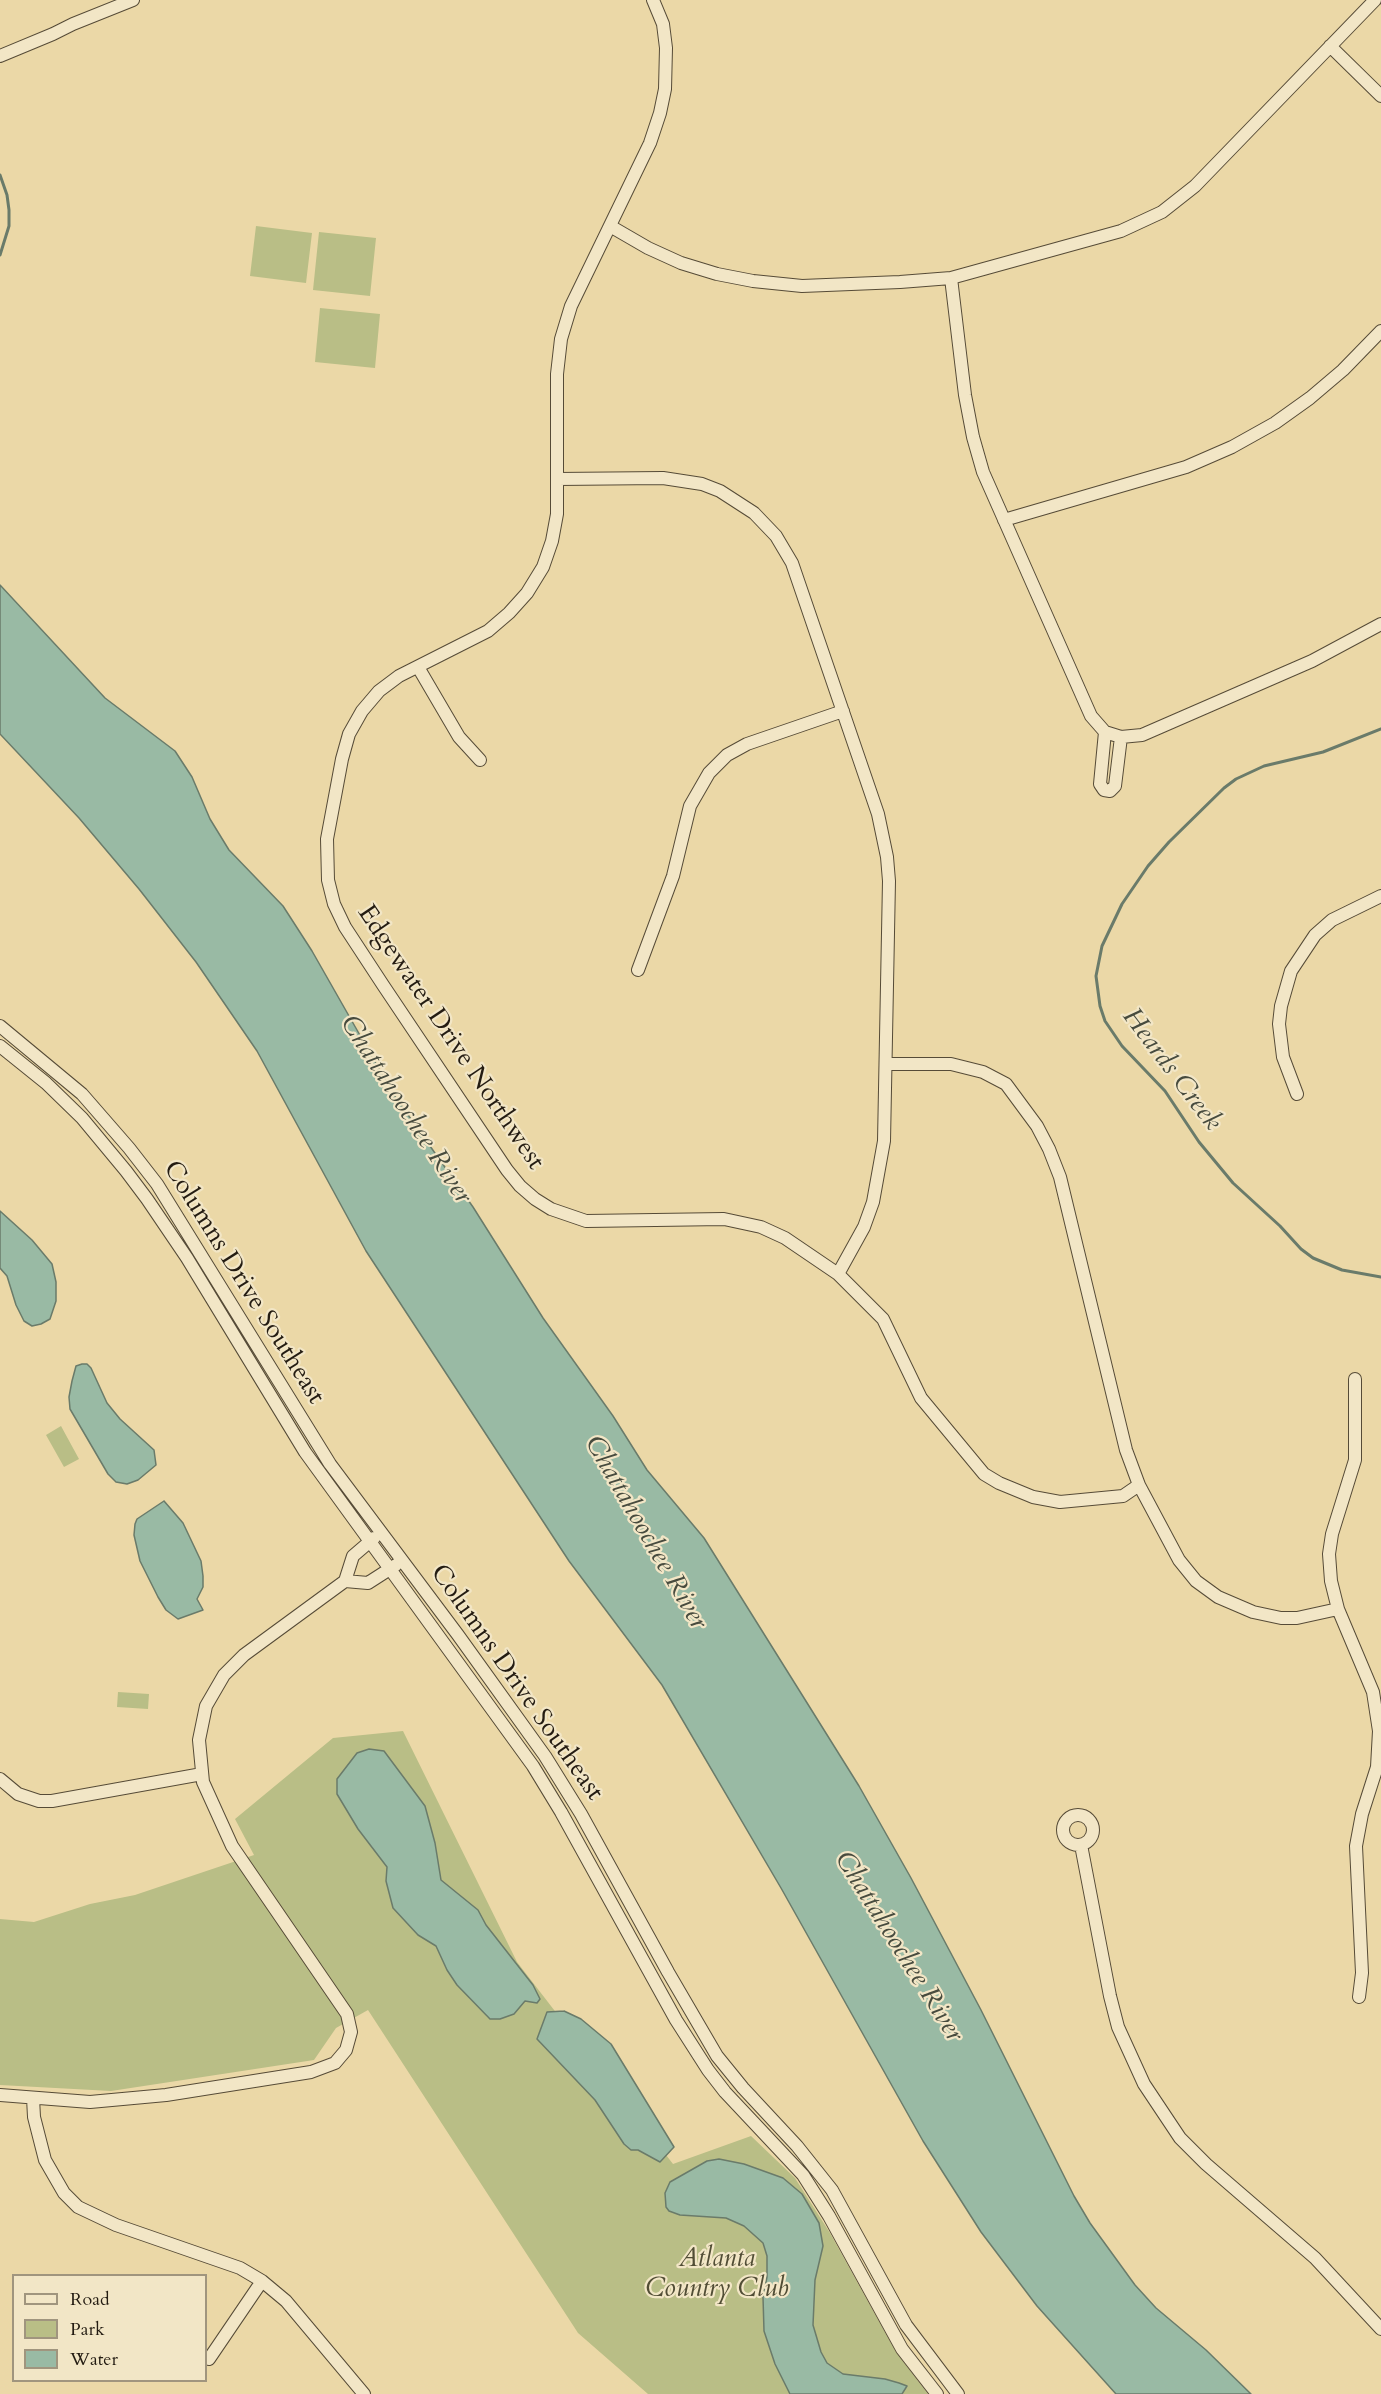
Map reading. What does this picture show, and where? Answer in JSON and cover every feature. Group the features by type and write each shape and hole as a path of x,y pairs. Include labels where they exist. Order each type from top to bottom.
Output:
{"street":[{"path":"0,56 133,0"},
{"name":"Edgewater Drive Northwest","path":"653,0 663,24 666,48 665,89 650,143 571,306 561,339 557,374 557,514 552,541 543,567 527,593 488,631 399,676 379,691 362,711 349,734 342,759 327,839 328,880 334,904 345,927 507,1170 535,1199 570,1217 603,1222 701,1218 739,1221 761,1227 785,1238 838,1274 883,1319 921,1398 984,1474 1033,1497 1060,1502 1123,1496 1138,1485"},
{"path":"610,226 648,248 681,263 753,282 802,286 951,278 1120,231 1162,212 1195,186 1375,0"},
{"path":"1330,46 1381,96"},
{"path":"951,278 970,426 984,472 1091,716 1105,732 1120,737 1142,735 1312,661 1381,624"},
{"path":"1004,520 1186,467 1232,447 1275,423 1310,398 1343,370 1381,331"},
{"path":"557,479 663,478 685,480 720,491 754,513 776,536 792,563 878,814 887,857 884,1141 879,1180 864,1227 838,1274"},
{"path":"418,667 459,737 480,760"},
{"path":"638,970 673,876 690,806 709,773 727,756 747,744 843,711"},
{"path":"1105,732 1100,784 1104,790 1110,791 1115,786 1120,737"},
{"path":"1297,1094 1283,1057 1279,1024 1284,988 1291,971 1315,935 1332,920 1381,896"},
{"name":"Columns Drive Southeast","path":"0,1026 82,1094 157,1184 326,1456 496,1686 558,1776 717,2056 753,2100 797,2146 832,2190 906,2325 958,2394"},
{"name":"Columns Drive Southeast","path":"0,1046 46,1083 82,1118 126,1171 187,1258 305,1452 538,1774 676,2020 708,2070 725,2092 803,2175 830,2216 902,2349 937,2394"},
{"path":"886,1064 951,1064 983,1072 1006,1084 1037,1126 1060,1176 1116,1414 1138,1485 1179,1560 1196,1581 1218,1597 1253,1612 1281,1618 1311,1616 1338,1609"},
{"path":"1355,1379 1355,1460 1332,1534 1329,1554 1331,1581 1338,1609 1373,1692 1379,1731 1377,1767 1362,1814 1356,1846 1362,1972 1359,1997"},
{"path":"0,2095 109,2102 176,2094 311,2072 335,2062 346,2050 351,2032 347,2014 232,1846 206,1790 199,1752 200,1728 206,1706 218,1683 244,1655 345,1581 353,1556 381,1532"},
{"path":"345,1581 368,1583 402,1561"},
{"path":"0,1779 18,1794 39,1801 52,1801 202,1774"},
{"path":"1082,1845 1110,1996 1118,2027 1143,2084 1180,2138 1206,2164 1314,2258 1381,2329"},
{"path":"33,2098 34,2117 45,2160 64,2193 78,2207 116,2225 240,2268 262,2281 286,2301 363,2394"},
{"path":"209,2359 262,2281"}],"green space":[{"path":"256,226 312,233 306,283 250,276"},
{"path":"319,232 376,238 370,296 313,290"},
{"path":"320,308 380,314 375,368 315,362"},
{"path":"61,1426 79,1459 64,1467 46,1435"},
{"path":"118,1692 149,1694 148,1709 117,1707"},
{"name":"Atlanta Country Club","path":"403,1731 517,1962 673,2164 751,2136 795,2178 830,2233 896,2352 928,2394 648,2394 578,2333 368,2010 336,2028 314,2060 111,2091 0,2085 0,1919 34,1922 90,1904 135,1895 254,1855 235,1819 333,1738"}],"water":[{"name":"Chattahoochee River","path":"0,585 105,698 175,751 192,777 210,819 229,850 283,906 312,951 394,1095 473,1207 543,1318 613,1416 647,1470 704,1538 859,1786 981,2010 1074,2196 1090,2223 1135,2285 1156,2308 1206,2350 1251,2394 1116,2394 1037,2306 981,2232 923,2141 781,1888 662,1685 569,1561 366,1251 257,1051 196,962 139,889 79,818 0,734"},
{"path":"0,1211 32,1240 52,1264 56,1282 56,1301 50,1319 41,1324 32,1326 24,1321 16,1305 7,1276 0,1268"},
{"path":"87,1364 91,1368 107,1403 120,1419 154,1450 156,1465 138,1480 127,1484 116,1482 108,1474 70,1409 69,1397 76,1366"},
{"path":"164,1501 183,1523 201,1561 203,1576 203,1587 197,1599 203,1610 178,1619 166,1610 158,1597 140,1561 134,1535 137,1519"},
{"path":"369,1749 384,1751 425,1806 435,1843 441,1880 478,1910 486,1925 533,1985 540,1999 537,2003 525,2001 514,2014 500,2019 490,2019 457,1985 436,1946 418,1935 393,1908 386,1881 387,1867 358,1829 337,1794 337,1779 357,1753"},
{"path":"564,2011 581,2019 611,2044 674,2147 660,2162 638,2150 631,2150 624,2144 595,2100 537,2039 547,2012"},
{"path":"719,2159 744,2164 783,2178 802,2194 819,2223 823,2246 815,2280 813,2325 821,2352 827,2363 843,2374 885,2379 907,2386 902,2394 790,2394 775,2364 764,2331 763,2297 767,2277 767,2256 763,2243 744,2226 726,2218 680,2215 669,2211 666,2207 665,2193 670,2182 707,2161"}],"waterway":[{"path":"0,175 9,210 9,226 0,255"},
{"name":"Heards Creek","path":"1381,729 1323,752 1264,766 1236,779 1224,788 1169,842 1148,866 1122,904 1102,946 1096,976 1100,1006 1105,1021 1122,1046 1165,1091 1199,1142 1233,1183 1313,1258 1342,1270 1381,1277"}]}
